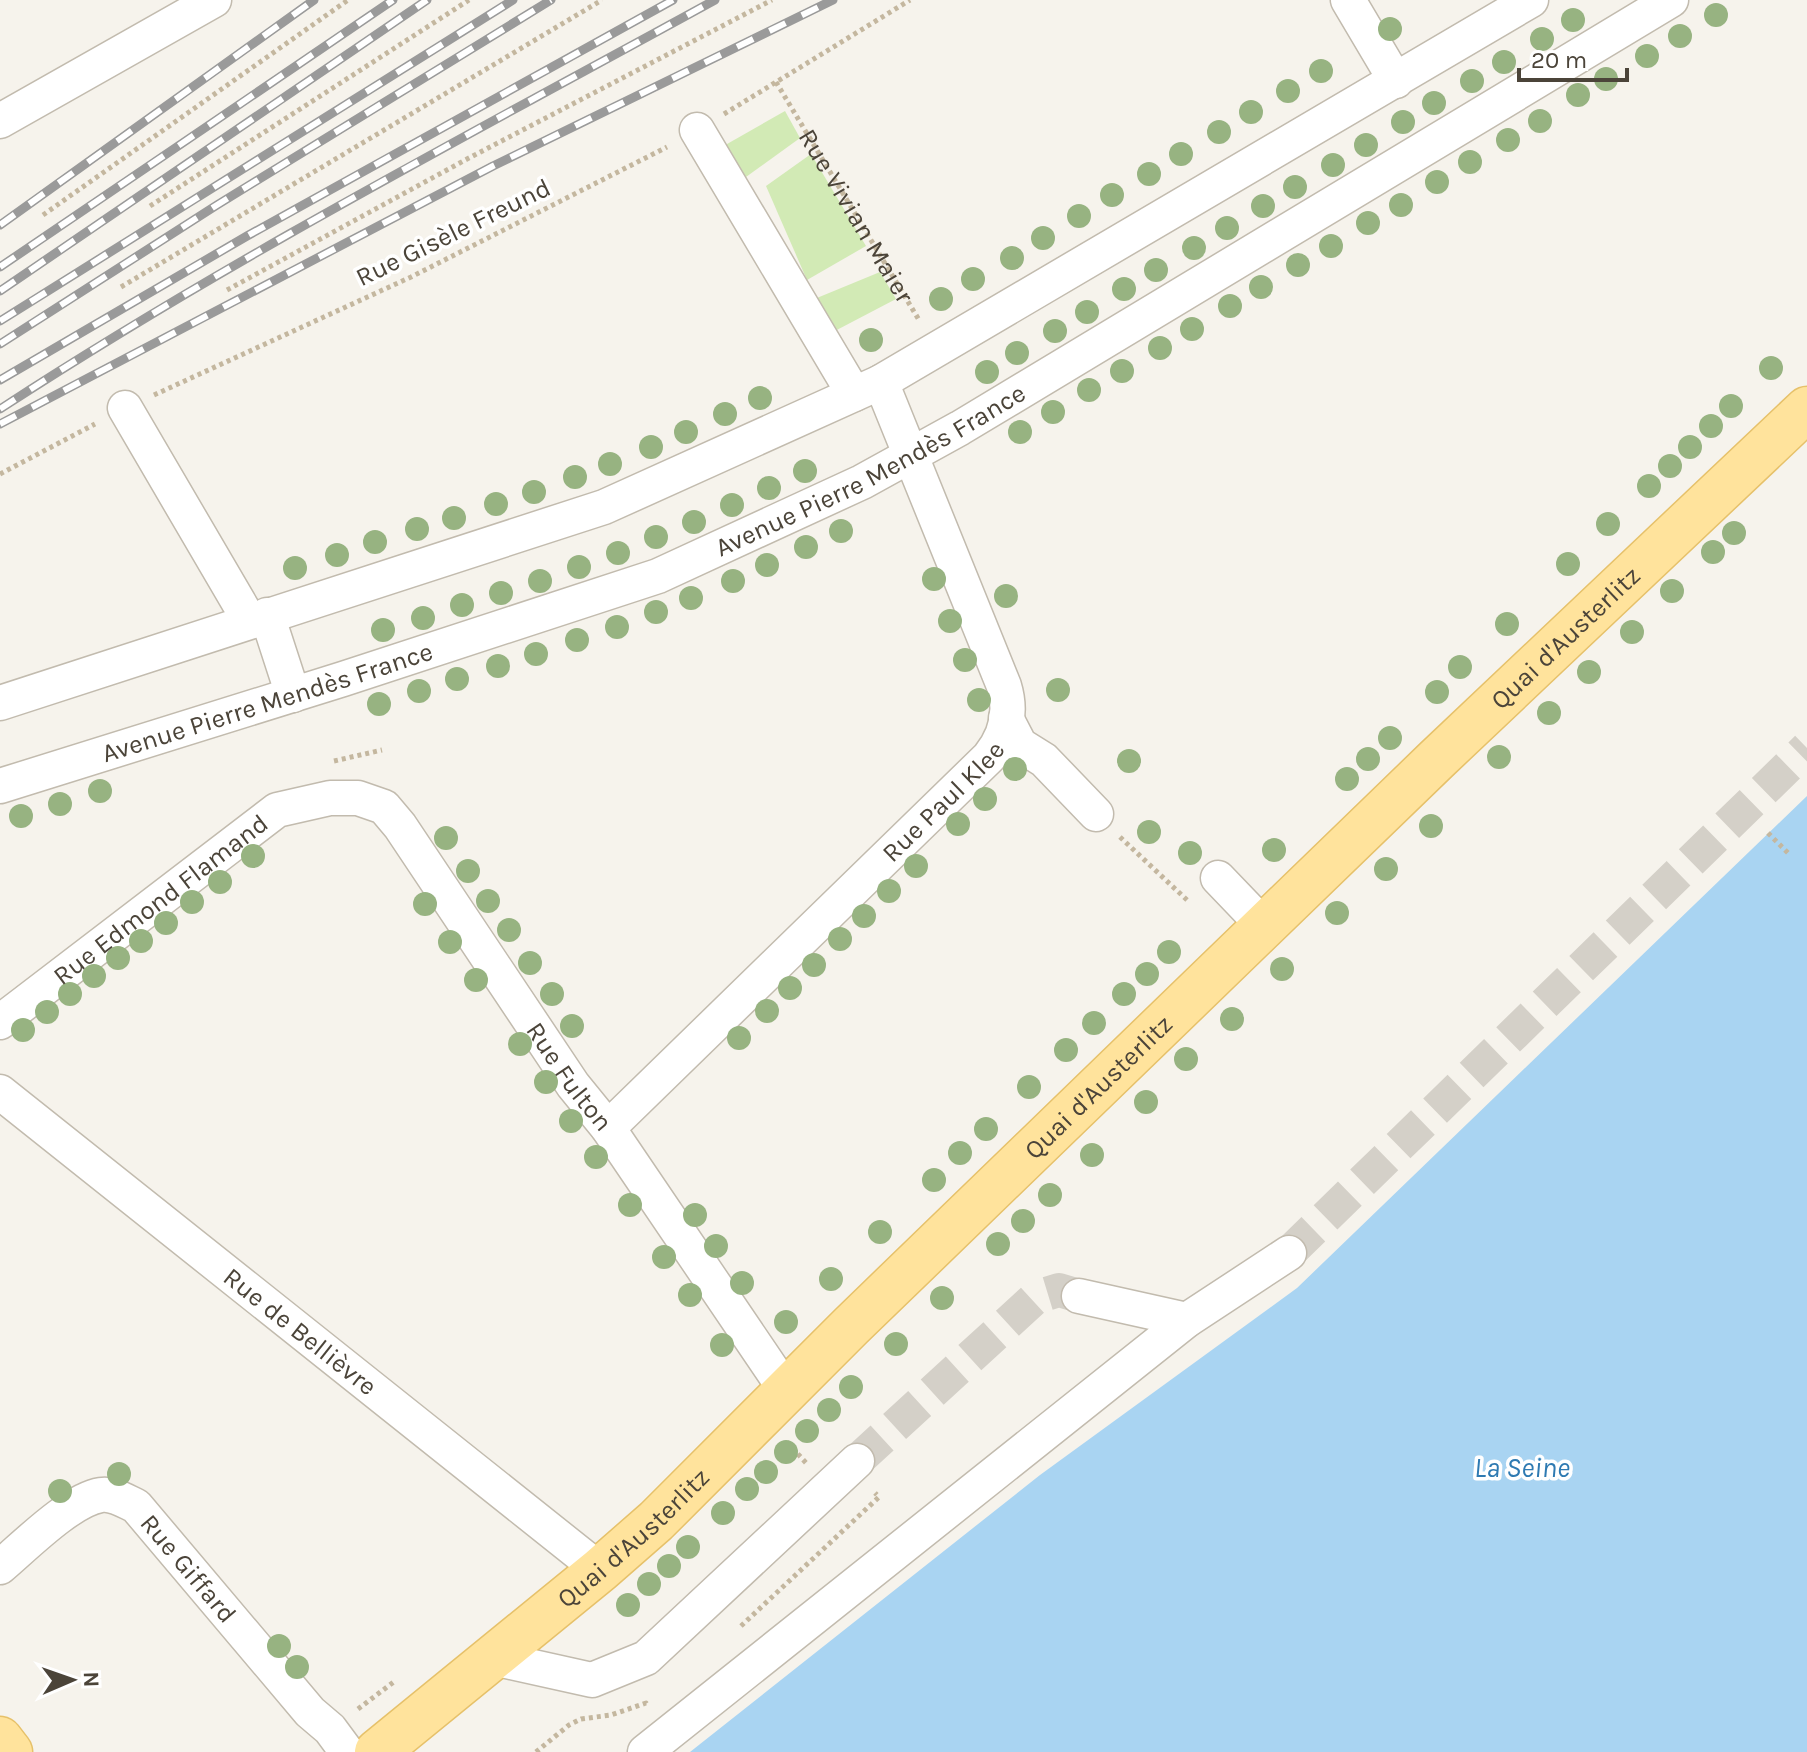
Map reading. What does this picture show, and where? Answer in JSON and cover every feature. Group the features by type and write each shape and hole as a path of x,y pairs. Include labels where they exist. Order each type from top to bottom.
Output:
{"main road":[{"name":"Quai d'Austerlitz","path":"377,1752 656,1521 851,1326 1264,926 1807,409"},
{"path":"0,1739 10,1752"}],"street":[{"path":"0,121 214,0"},
{"path":"1348,0 1396,81"},
{"path":"0,703 604,507 868,388 1531,0"},
{"name":"Avenue Pierre Mendès France","path":"0,786 658,576 912,457 1671,0"},
{"path":"697,130 868,388"},
{"name":"Rue Paul Klee","path":"608,1128 989,757 1003,735 1008,698 1004,686 912,457 868,388"},
{"path":"125,408 258,618 293,695"},
{"path":"1006,718 1020,745 1044,760 1096,814"},
{"name":"Rue Fulton","path":"330,798 358,798 384,807 392,816 573,1085 608,1128 787,1392"},
{"name":"Rue Edmond Flamand","path":"0,1022 265,817 288,806 330,798"},
{"path":"1218,878 1264,926"},
{"name":"Rue de Bellièvre","path":"0,1092 600,1570"},
{"path":"645,1752 1187,1320 1289,1253"},
{"path":"1079,1296 1187,1320"},
{"path":"493,1658 592,1680 646,1658 857,1461"},
{"name":"Rue Giffard","path":"0,1567 79,1501 103,1494 136,1506 347,1752"}],"path":[{"path":"43,215 348,0"},
{"path":"150,206 469,0"},
{"path":"121,287 602,0"},
{"path":"227,290 467,159 772,0"},
{"name":"Rue Gisèle Freund","path":"0,474 125,408 411,277 697,130 910,0"},
{"name":"Rue Vivian Maier","path":"776,82 936,349"},
{"path":"1096,814 1187,900"},
{"path":"1768,833 1789,854"},
{"path":"536,1752 581,1719"}],"green space":[{"path":"785,111 800,138 739,182 720,148"},
{"path":"811,154 866,246 807,280 766,186"},
{"path":"880,272 896,299 831,333 812,300"}],"water":[{"name":"La Seine","path":"1807,796 1807,1752 690,1752 1040,1475 1297,1288"}],"tunnel":[{"path":"1289,1253 1807,748"},
{"path":"857,1461 1036,1297 1059,1290 1079,1296"}],"railway":[{"path":"0,225 314,0"},
{"path":"0,267 393,0"},
{"path":"0,291 427,0"},
{"path":"0,321 513,0"},
{"path":"0,344 217,205 551,0"},
{"path":"0,380 247,236 673,0"},
{"path":"0,409 264,248 715,0"},
{"path":"0,424 493,166 833,0"}]}
